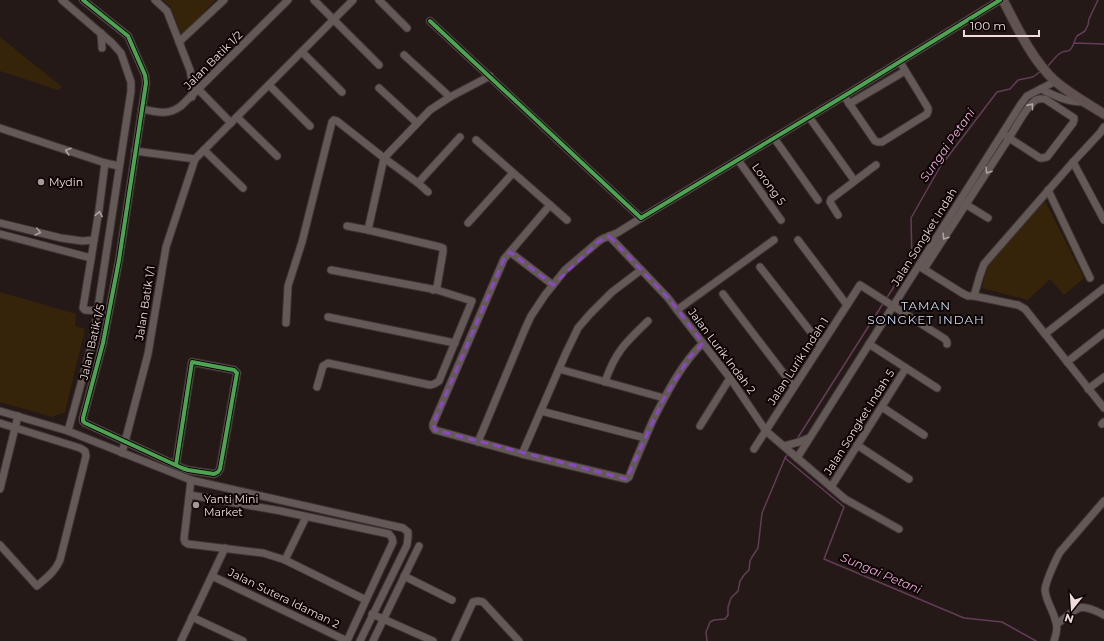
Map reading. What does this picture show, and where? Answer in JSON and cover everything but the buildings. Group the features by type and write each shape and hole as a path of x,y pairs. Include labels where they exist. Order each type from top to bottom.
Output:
{"main road":[{"path":"1002,0 1023,38 1052,78 1084,102 1104,114"}],"street":[{"path":"62,0 101,33 121,53 131,82 131,92 93,340 68,430"},
{"name":"Jalan Batik 1/5","path":"82,0 128,36 145,75 146,83 119,260 103,343 83,421 182,468 214,474 220,469 237,373 231,369 192,362 176,465"},
{"path":"155,0 167,11 190,70 193,87 192,97"},
{"path":"179,42 224,0"},
{"name":"Jalan Batik 1/2","path":"142,109 170,113 182,106 288,0"},
{"path":"314,0 379,65"},
{"path":"135,151 195,159 353,0"},
{"path":"379,0 407,28"},
{"path":"478,442 527,323 553,285 566,270 594,245 602,239 617,233 1002,0"},
{"path":"430,21 641,218"},
{"path":"101,33 102,48"},
{"path":"302,52 342,92"},
{"path":"404,55 450,97"},
{"path":"844,96 875,141 882,142 926,114 928,111 928,108 900,62"},
{"path":"849,104 905,70"},
{"path":"368,230 384,158 430,110 450,97 490,76"},
{"name":"Jalan Songket Indah","path":"797,458 869,344 888,303 921,268 963,203 1021,104 1027,96 1041,89 1052,78"},
{"path":"269,85 310,126"},
{"path":"379,88 417,123"},
{"path":"1041,89 1064,100 1084,102"},
{"path":"199,90 231,123"},
{"path":"988,218 963,203 1009,138 1033,102 1041,98 1046,99 1074,118 1073,123 1047,157 1040,158 1030,152 1009,138 1003,134"},
{"path":"237,117 277,156"},
{"path":"809,117 854,180"},
{"path":"286,323 288,286 302,242 332,122 334,120 428,192"},
{"path":"0,128 105,163 119,166"},
{"path":"1102,130 1104,140"},
{"path":"974,296 984,264 1102,130"},
{"path":"418,183 460,137"},
{"path":"774,138 818,200"},
{"path":"476,140 567,220"},
{"path":"204,150 243,188"},
{"name":"Jalan Batik 1/1","path":"122,452 148,354 166,247 195,159"},
{"name":"Lorong 5","path":"738,160 781,220"},
{"path":"1073,162 1104,220"},
{"path":"98,311 85,310 83,308 105,163"},
{"path":"838,214 830,200 854,180 876,165"},
{"path":"468,223 513,173"},
{"path":"1048,190 1090,278"},
{"path":"550,206 504,259 433,424 435,430 522,454 626,479 629,477 664,398 688,359 703,343"},
{"path":"0,222 61,238 82,242 94,240"},
{"path":"347,226 443,248 437,287 432,290"},
{"path":"0,234 90,258"},
{"name":"Jalan Lurik Indah 2","path":"609,236 668,298 730,378 766,431 831,487 852,503 899,529"},
{"path":"58,249 63,244 61,238"},
{"path":"677,310 774,240"},
{"path":"798,240 847,305"},
{"path":"510,252 553,285"},
{"path":"760,267 820,345"},
{"path":"921,268 968,296 1022,307 1104,408"},
{"path":"317,387 323,366 328,363 430,385 434,384 439,381 472,301 432,290 331,270"},
{"path":"522,454 578,328 612,292 641,270"},
{"name":"Jalan Lurik Indah 1","path":"754,449 860,285 888,303"},
{"path":"1045,334 1104,288"},
{"path":"723,294 794,387"},
{"path":"888,303 944,339 947,344"},
{"path":"328,317 455,343"},
{"path":"605,382 612,362 618,352 648,321"},
{"path":"1067,362 1104,333"},
{"path":"869,344 937,388"},
{"name":"Jalan Songket Indah 5","path":"831,487 906,368"},
{"path":"559,369 664,398"},
{"path":"1088,389 1104,377"},
{"path":"700,426 730,378"},
{"path":"882,407 924,436"},
{"path":"0,411 68,430 191,480 403,528 408,532 407,545 360,641"},
{"path":"541,411 645,438"},
{"path":"0,489 18,416"},
{"path":"0,423 80,448 85,452 86,456 60,560 53,572 37,586 0,545"},
{"path":"784,446 810,438"},
{"path":"858,445 909,480"},
{"path":"191,480 184,539 185,542 188,544 263,553 285,560 366,600"},
{"path":"190,495 281,511 389,534 393,542 347,641"},
{"path":"1054,640 1057,624 1045,589 1060,552 1104,501"},
{"path":"285,560 306,517"},
{"path":"373,641 419,546"},
{"path":"180,641 225,548"},
{"name":"Jalan Sutera Idaman 2","path":"212,576 347,641"},
{"path":"404,576 452,600"},
{"path":"455,641 473,602 478,601 483,602 520,641"},
{"path":"1057,624 1076,609 1081,607 1088,607 1104,615"},
{"path":"372,614 433,641"},
{"path":"192,616 243,641"}],"highlighted area":[{"path":"609,236 668,298 703,343 688,359 664,398 626,479 435,430 433,424 504,259 510,252 553,285 599,241"}],"shaded area":[{"path":"163,0 215,0 182,37 170,6"},
{"path":"0,37 62,87 58,90 0,71"},
{"path":"1045,201 1084,278 1064,295 1050,279 1028,300 982,288 987,264"},
{"path":"0,292 76,314 75,326 85,329 65,412 52,417 0,402"}],"waterway":[{"path":"1074,42 1077,36 1085,31 1098,0"},
{"path":"1047,67 1061,52 1069,51 1074,43 1104,44"},
{"name":"Sungai Petani","path":"886,299 912,259 911,218 940,167 997,92 1010,89 1018,80 1033,77 1041,71"},
{"name":"Sungai Petani","path":"797,439 884,302"},
{"name":"Sungai Petani","path":"788,454 785,458 844,507 824,559 964,618 1002,622 1036,641"},
{"path":"707,641 706,632 710,622 725,619 728,615 728,607 731,598 738,591 740,581 749,570 750,561 758,548 762,513 785,458"}],"cycle path":[{"path":"83,0 128,36 145,75 146,83 119,260 103,343 83,421 182,468 214,474 220,469 237,373 234,370 192,362 176,465"},
{"path":"430,21 641,218 1000,0"}],"place":[{"name":"Mydin","path":"41,182"},
{"name":"Yanti Mini Market","path":"196,505"}],"district":[{"name":"TAMAN SONGKET INDAH","path":"926,312"}]}
